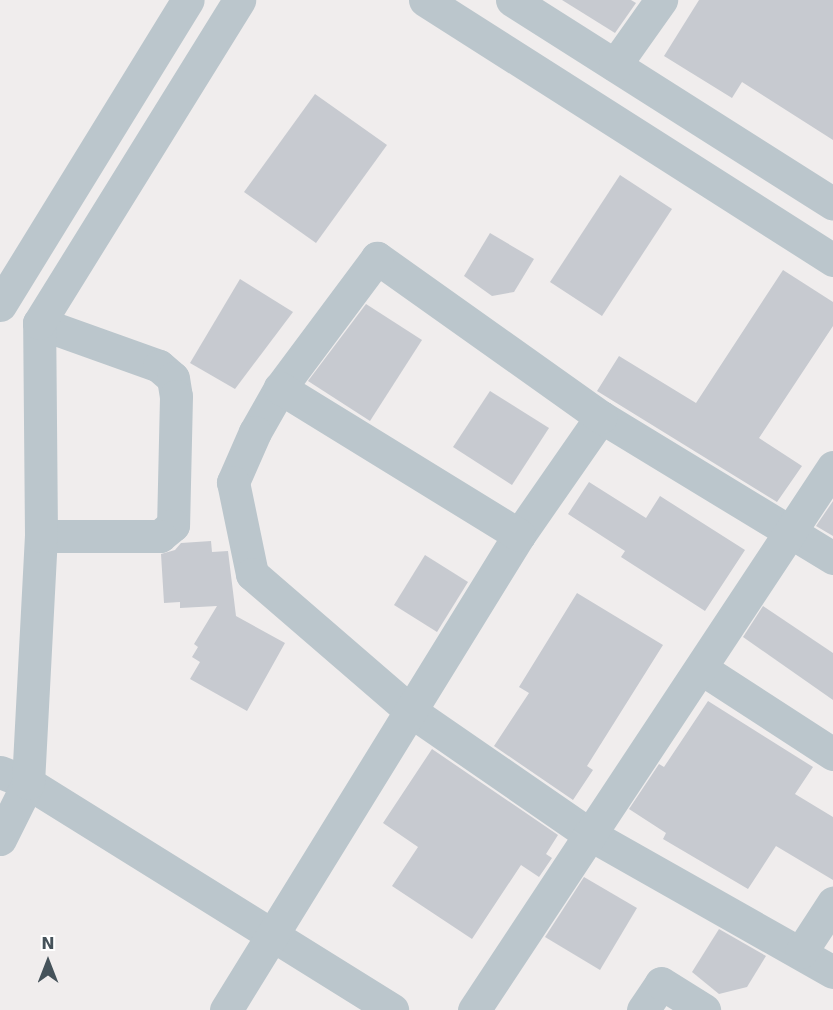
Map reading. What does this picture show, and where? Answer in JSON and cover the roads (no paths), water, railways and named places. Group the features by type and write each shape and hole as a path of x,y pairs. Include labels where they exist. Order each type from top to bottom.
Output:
{"street":[{"path":"0,305 188,0"},
{"path":"0,839 14,777 41,536 39,323 239,0"},
{"path":"425,0 833,261"},
{"path":"615,65 661,0"},
{"path":"519,2 833,204"},
{"path":"833,558 601,417 377,258 280,388 255,432 233,482 252,574 412,712 589,834 833,972"},
{"path":"39,323 159,366 173,378 176,396 173,525 160,536 41,536"},
{"path":"280,388 519,535"},
{"path":"226,1010 273,938 519,535 601,417"},
{"path":"474,1010 589,834 793,532 833,467"},
{"path":"702,669 833,754"},
{"path":"14,777 392,1010"},
{"path":"801,952 833,903"},
{"path":"643,1010 661,983 704,1010"}]}
